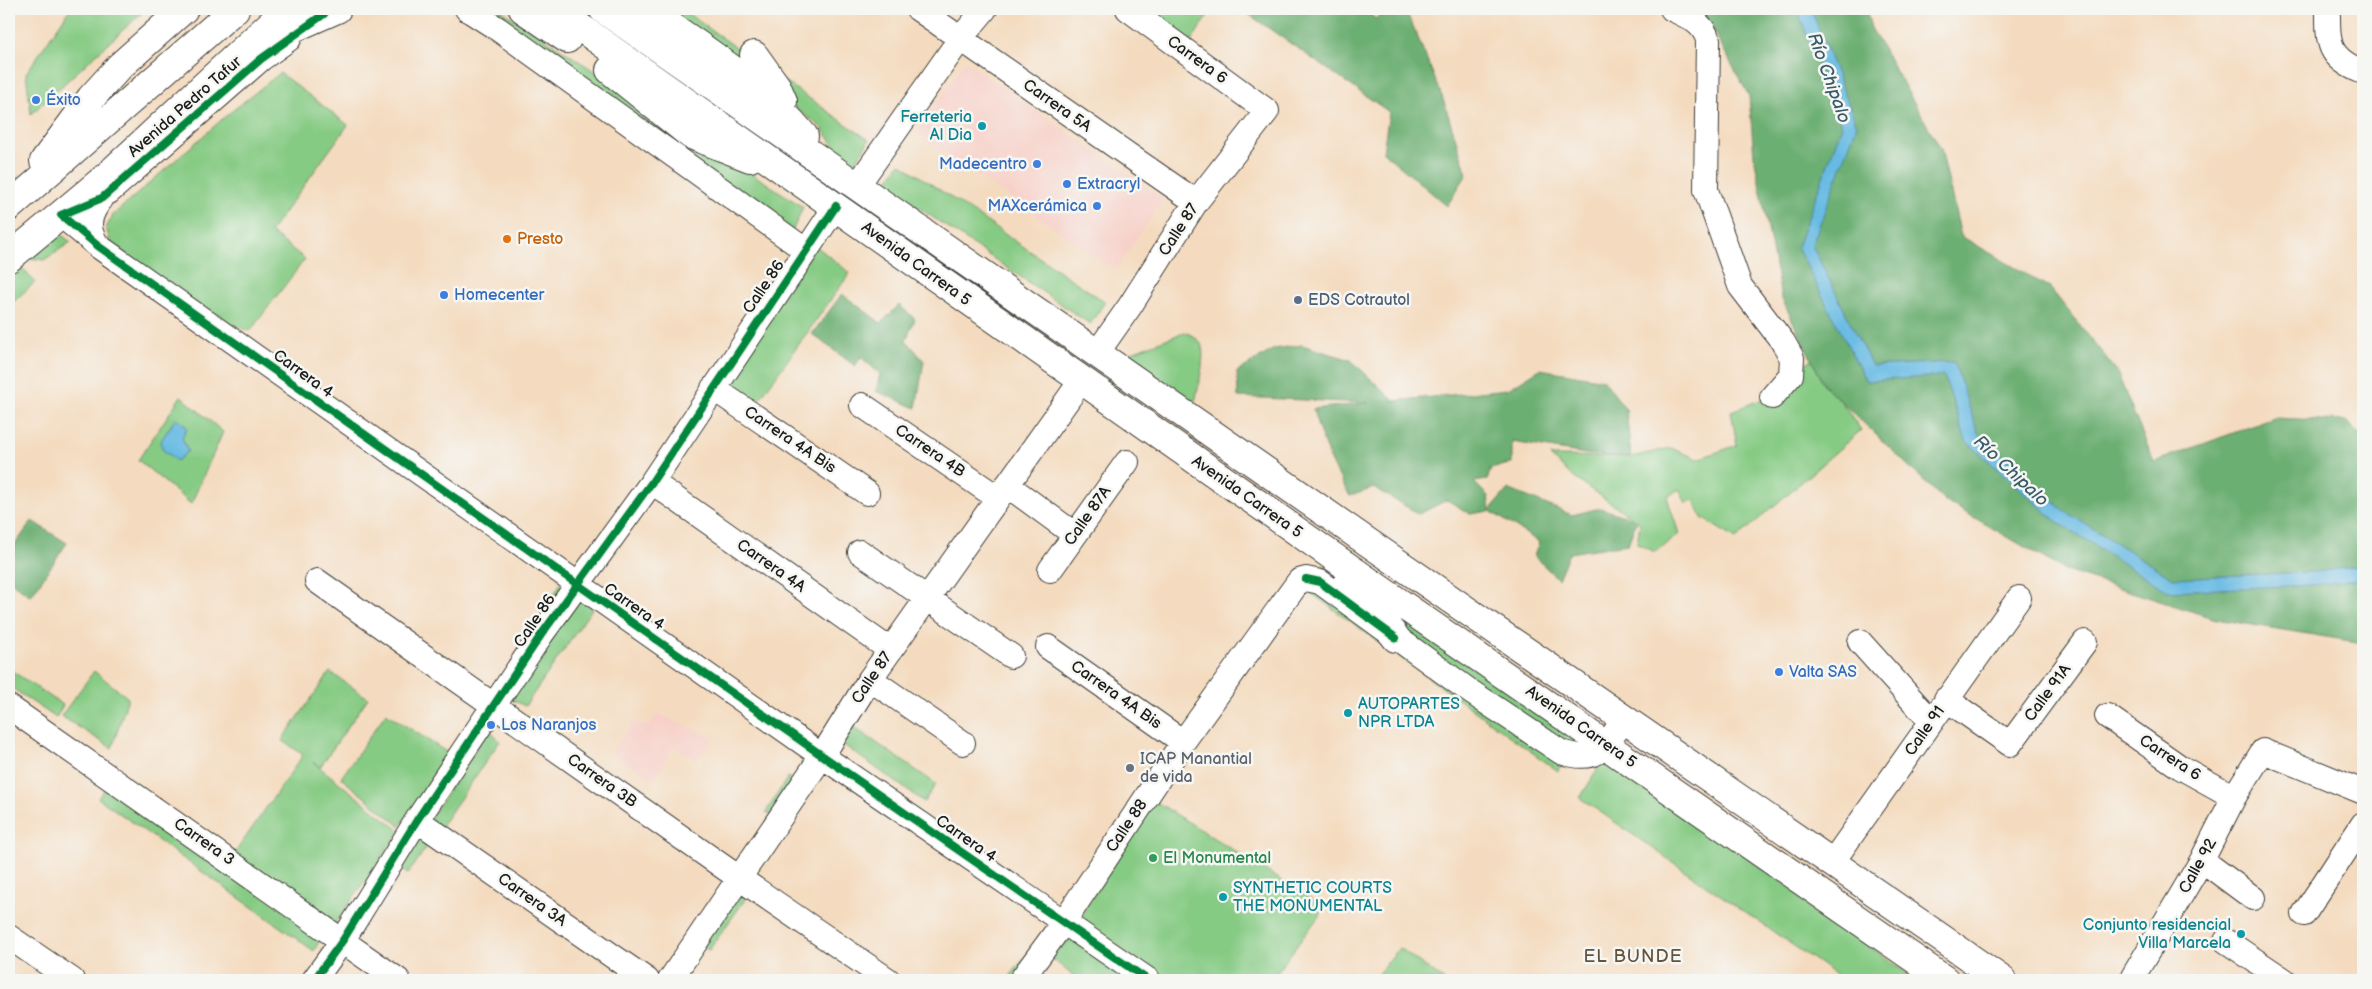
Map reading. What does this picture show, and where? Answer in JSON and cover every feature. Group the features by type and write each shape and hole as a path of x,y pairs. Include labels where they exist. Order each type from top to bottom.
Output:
{"main road":[{"path":"12,199 91,98 120,66 184,9"},
{"path":"12,199 235,9"},
{"name":"Avenida Pedro Tafur","path":"9,258 106,177 287,9"},
{"path":"523,9 638,91 691,135 740,155 776,164"},
{"name":"Avenida Carrera 5","path":"554,9 1335,558 1945,980"},
{"name":"Avenida Carrera 5","path":"603,9 640,20 744,77 791,120 820,160"},
{"path":"218,74 252,51 287,31 331,11"},
{"name":"Avenida Carrera 5","path":"640,20 820,160 1623,720 2002,980"},
{"path":"754,55 777,87 791,120"},
{"path":"1335,558 1396,638"}],"street":[{"path":"467,9 498,28 805,250"},
{"name":"Carrera 5A","path":"918,9 1196,202"},
{"path":"857,186 960,39 985,9"},
{"name":"Carrera 6","path":"1128,9 1267,111"},
{"path":"1672,9 1693,19 1705,29 1708,40 1706,190 1740,286 1783,342 1792,358 1791,375 1772,397"},
{"path":"2328,9 2328,43 2339,58 2363,72"},
{"name":"Avenida Pedro Tafur","path":"60,215 102,198 261,59 331,11"},
{"name":"Calle 87","path":"1096,353 1130,306 1196,202 1267,111"},
{"path":"98,246 92,238 90,223 92,211 102,198"},
{"name":"Calle 86","path":"314,980 343,940 417,820 576,584 652,482 836,206"},
{"name":"Carrera 4","path":"60,215 98,246 576,584 1063,923 1148,980"},
{"name":"Calle 87","path":"670,980 822,756 870,679 1081,380"},
{"name":"Carrera 4A Bis","path":"713,388 867,493"},
{"name":"Carrera 4B","path":"862,405 1074,534"},
{"name":"Calle 87A","path":"1050,570 1127,462"},
{"name":"Carrera 4A","path":"652,482 890,650"},
{"path":"860,552 1011,656"},
{"name":"Calle 88","path":"1021,980 1063,923 1183,742 1299,581 1306,579 1320,582 1396,638"},
{"name":"Carrera 3B","path":"317,580 739,878 888,980"},
{"name":"Calle 91","path":"1831,864 2019,598"},
{"path":"1396,638 1561,752 1576,757 1595,755 1606,745 1623,720"},
{"path":"1860,642 1931,721"},
{"name":"Calle 91A","path":"1946,699 2010,744 2085,642"},
{"name":"Carrera 4A Bis","path":"1048,647 1183,742"},
{"path":"870,679 963,743"},
{"name":"Carrera 3","path":"9,706 398,980"},
{"name":"Carrera 6","path":"2107,716 2180,767 2234,797"},
{"name":"Calle 92","path":"2131,980 2202,860 2234,797 2263,751 2363,792"},
{"name":"Carrera 3A","path":"417,820 647,980"},
{"path":"2304,914 2363,824"},
{"path":"2202,860 2253,898"},
{"path":"9,937 71,980"},
{"path":"2226,941 2284,980"}],"shaded area":[{"path":"965,61 1164,199 1115,270 916,133"},
{"path":"658,713 713,738 697,761 674,746 654,779 612,753 634,720 647,727"}],"green space":[{"path":"70,9 146,9 31,114 26,73"},
{"path":"488,9 499,9 803,207 792,232"},
{"path":"660,9 681,9 869,140 852,169 821,127"},
{"path":"1145,9 1212,9 1190,43"},
{"path":"1241,9 1363,9 1376,19 1383,9 1400,9 1411,21 1442,96 1467,174 1447,206 1383,152 1389,112"},
{"path":"1696,9 1866,9 1871,28 1941,149 1961,236 2050,288 2116,370 2154,462 2274,418 2346,421 2363,437 2363,643 2216,619 2066,571 1944,500 1824,385 1781,297 1754,156 1749,96 1713,30"},
{"path":"280,73 348,125 270,232 305,259 250,331 223,322 111,244 106,228 113,215 227,115"},
{"path":"900,163 1105,302 1090,324 885,185"},
{"path":"56,231 71,242 44,260 29,258"},
{"path":"816,246 850,273 756,404 727,380"},
{"path":"18,264 35,282 9,306 9,272"},
{"path":"842,294 881,323 899,305 915,319 906,340 924,361 916,408 876,391 880,374 861,357 855,366 812,334"},
{"path":"1185,332 1198,340 1203,350 1193,411 1121,356"},
{"path":"1302,345 1351,360 1394,401 1508,389 1540,369 1604,380 1626,410 1631,457 1586,454 1512,442 1512,463 1491,469 1487,480 1474,482 1488,496 1490,510 1508,489 1572,515 1600,508 1637,520 1628,544 1569,553 1558,579 1534,556 1539,542 1490,511 1470,514 1447,500 1419,514 1374,488 1350,496 1328,454 1313,409 1368,403 1238,397 1237,372 1274,349"},
{"path":"1812,360 1861,430 1736,539 1702,518 1694,500 1686,503 1679,489 1667,497 1679,534 1655,552 1637,543 1640,523 1573,477 1550,456 1631,457 1671,448 1698,459 1737,445 1731,411 1766,398 1788,372"},
{"path":"181,396 223,432 191,504 138,460"},
{"path":"32,521 67,543 31,596 9,581 9,553"},
{"path":"1323,565 1576,734 1558,771 1311,593"},
{"path":"562,581 594,606 525,706 494,691"},
{"path":"9,669 63,705 56,718 9,686"},
{"path":"94,671 128,698 112,748 61,716"},
{"path":"330,672 368,698 320,767 313,762 400,831 330,931 232,857 303,755 282,740"},
{"path":"386,713 448,753 400,826 341,778"},
{"path":"842,719 936,784 924,802 831,736"},
{"path":"489,729 500,741 408,874 398,867"},
{"path":"1607,754 1916,980 1843,980 1580,798"},
{"path":"788,777 799,785 775,817 766,812"},
{"path":"108,784 322,936 314,951 98,798"},
{"path":"1155,801 1325,908 1271,980 1165,980 1077,921"},
{"path":"736,891 747,897 709,950 696,943"},
{"path":"1073,930 1137,980 1078,980 1049,956 1032,980 1007,980 1035,944"},
{"path":"1399,948 1444,980 1373,980"}],"water":[{"name":"Río Chipalo","path":"1797,9 1811,9 1857,125 1812,245 1872,366 1954,362 1978,433 2063,510 2173,578 2313,572 2363,566 2363,579 2313,585 2167,591 2056,521 1966,441 1944,376 1866,381 1797,247 1842,126"},
{"path":"176,418 187,427 182,438 188,451 177,461 163,450 160,442"}],"cycle path":[{"path":"324,14 261,59 102,198 61,215 98,246 622,615 884,799 1148,980"},
{"path":"314,980 343,940 417,820 541,635 652,482 836,206"},
{"path":"1306,579 1320,582 1396,638"}],"place":[{"name":"Éxito","path":"36,100"},
{"name":"Ferreteria Al Dia","path":"982,126"},
{"name":"Madecentro","path":"1037,164"},
{"name":"Extracryl","path":"1067,184"},
{"name":"MAXcerámica","path":"1097,206"},
{"name":"Presto","path":"507,239"},
{"name":"Homecenter","path":"444,295"},
{"name":"EDS Cotrautol","path":"1298,300"},
{"name":"Valta SAS","path":"1779,672"},
{"name":"AUTOPARTES NPR LTDA","path":"1348,713"},
{"name":"Los Naranjos","path":"491,725"},
{"name":"ICAP Manantial de vida","path":"1130,768"},
{"name":"El Monumental","path":"1153,858"},
{"name":"SYNTHETIC COURTS THE MONUMENTAL","path":"1223,897"},
{"name":"Conjunto residencial Villa Marcela","path":"2241,934"}],"district":[{"name":"EL BUNDE","path":"1633,956"}]}
